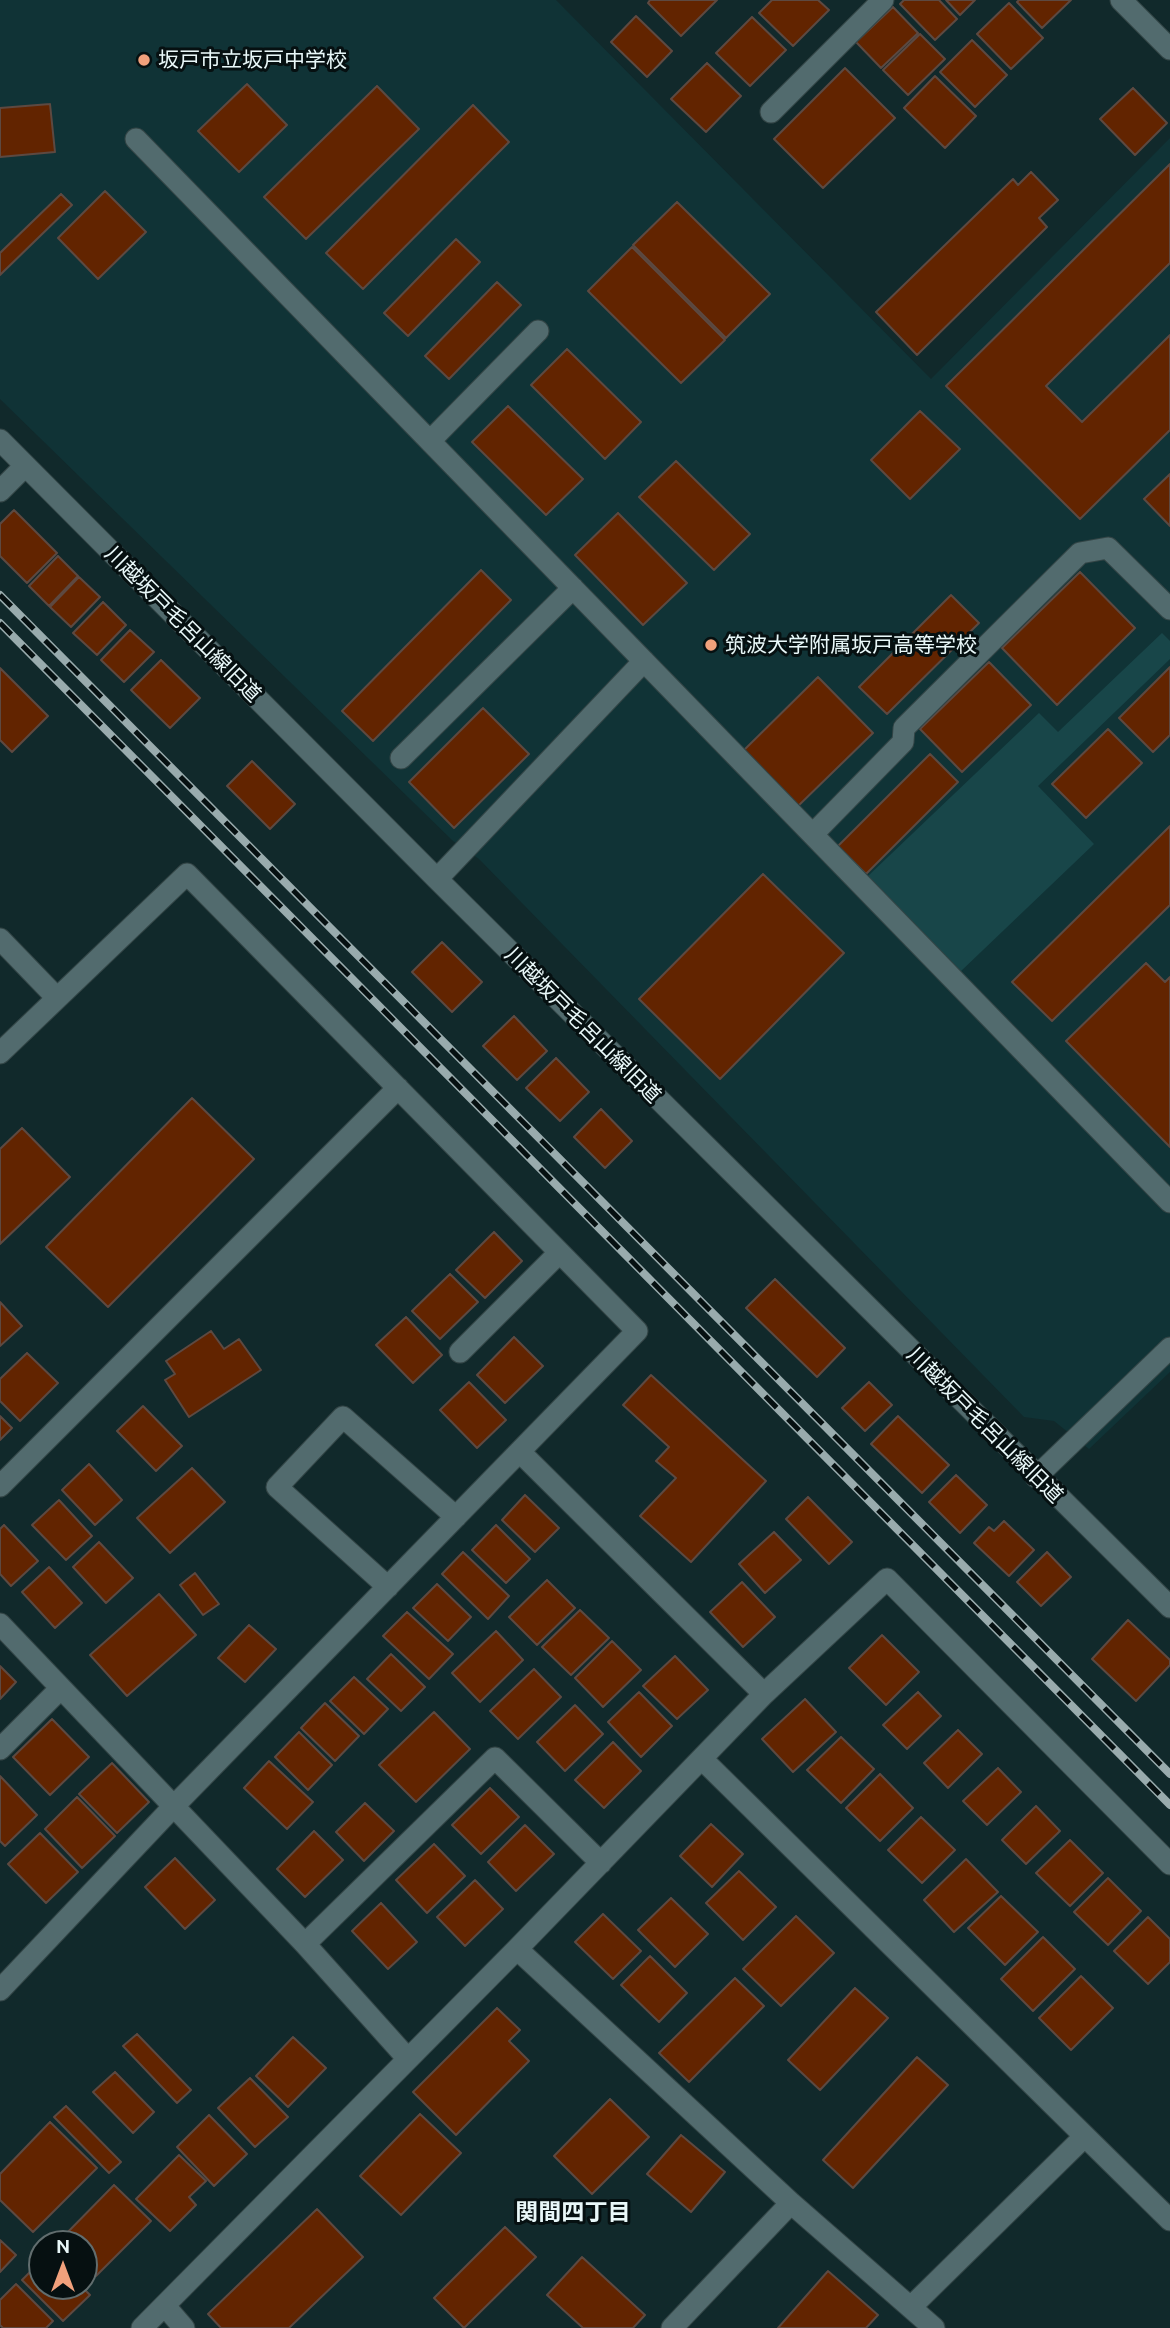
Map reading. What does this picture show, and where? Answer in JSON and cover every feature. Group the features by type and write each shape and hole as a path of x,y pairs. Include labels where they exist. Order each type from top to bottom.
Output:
{"street":[{"path":"771,113 883,0"},
{"path":"1121,0 1170,49"},
{"path":"136,139 1170,1202"},
{"path":"430,441 538,331"},
{"name":"川越坂戸毛呂山線旧道","path":"0,440 437,879 1170,1607"},
{"path":"0,491 25,466"},
{"path":"813,834 902,742 904,728 1080,552 1108,548 1170,609"},
{"path":"401,758 573,588"},
{"path":"437,879 644,661"},
{"path":"0,1053 187,874 637,1331 173,1807 0,1990"},
{"path":"0,939 57,998"},
{"path":"0,1486 398,1088"},
{"path":"460,1352 559,1252"},
{"path":"1037,1477 1170,1348"},
{"path":"388,1587 277,1487 343,1417 456,1517"},
{"path":"520,1452 764,1694"},
{"path":"142,2328 517,1949 764,1694 887,1579 1170,1864"},
{"path":"0,1624 305,1944 408,2059"},
{"path":"0,1749 61,1688"},
{"path":"305,1944 495,1758 601,1863"},
{"path":"702,1759 1084,2137 1168,2214"},
{"path":"517,1949 791,2203 934,2328"},
{"path":"911,2307 1084,2137"},
{"path":"672,2328 791,2203"},
{"path":"164,2306 184,2328"}],"shaded area":[{"name":"筑波大学附属坂戸高等学校","path":"0,0 556,0 931,379 1170,138 1170,1372 1089,1449 1054,1421 1024,1417 479,859 453,841 0,399"},
{"path":"1162,633 1170,641 1170,659 1038,786 1094,844 960,972 868,876 1039,713 1058,732"}],"building":[{"path":"650,0 717,0 681,36 648,3"},
{"path":"772,0 818,0 829,10 793,46 759,13"},
{"path":"904,0 939,0 957,19 935,40 900,4"},
{"path":"946,0 975,0 960,15"},
{"path":"1071,0 1042,28 1017,2"},
{"path":"1009,3 1043,38 1011,69 977,34"},
{"path":"893,7 918,33 881,68 856,42"},
{"path":"636,16 672,51 647,77 611,42"},
{"path":"752,17 786,50 750,86 716,53"},
{"path":"920,34 945,59 908,95 883,70"},
{"path":"972,40 1007,75 975,107 940,72"},
{"path":"707,63 741,96 706,132 671,99"},
{"path":"845,68 895,118 823,188 774,139"},
{"path":"935,76 976,116 945,148 904,108"},
{"path":"247,84 287,125 239,172 198,131"},
{"path":"377,86 419,129 306,239 264,197"},
{"path":"1133,88 1167,123 1135,155 1100,119"},
{"path":"50,104 55,152 0,157 0,108"},
{"path":"473,105 509,142 363,289 326,253"},
{"path":"1170,164 1170,263 1046,386 1082,422 1170,335 1170,430 1080,519 946,386"},
{"path":"1031,172 1058,200 1039,218 1047,227 917,355 876,312 1013,179 1018,185"},
{"path":"105,191 146,232 98,279 58,238"},
{"path":"61,194 72,205 0,275 0,253"},
{"path":"677,202 770,294 726,338 633,245"},
{"path":"456,239 480,262 408,336 384,313"},
{"path":"632,247 725,340 681,383 588,291"},
{"path":"497,282 521,305 449,379 425,356"},
{"path":"567,349 641,422 605,459 531,385"},
{"path":"508,406 583,479 546,515 472,442"},
{"path":"920,411 960,449 910,499 871,460"},
{"path":"676,461 750,534 714,570 639,497"},
{"path":"1170,474 1170,526 1144,499"},
{"path":"14,510 57,553 27,583 0,556 0,524"},
{"path":"618,513 687,583 643,625 575,555"},
{"path":"58,556 78,576 49,606 29,586"},
{"path":"481,570 511,600 373,741 342,711"},
{"path":"1080,572 1135,628 1057,705 1002,648"},
{"path":"79,577 100,597 71,627 50,607"},
{"path":"951,595 979,623 887,714 859,687"},
{"path":"103,602 126,625 97,655 73,633"},
{"path":"130,630 154,652 124,682 101,660"},
{"path":"161,660 200,698 170,728 131,690"},
{"path":"989,662 1031,705 962,772 920,729"},
{"path":"1170,667 1170,735 1153,752 1119,718"},
{"path":"0,668 48,716 12,752 0,740"},
{"path":"818,677 873,733 795,809 740,754"},
{"path":"483,708 529,754 454,828 409,782"},
{"path":"1108,729 1142,763 1086,818 1052,784"},
{"path":"930,754 958,782 866,874 838,846"},
{"path":"252,761 295,804 270,829 227,786"},
{"path":"1170,826 1170,905 1052,1021 1012,982"},
{"path":"763,874 844,953 720,1079 639,999"},
{"path":"442,942 482,982 452,1012 412,972"},
{"path":"1146,963 1165,982 1170,977 1170,1147 1066,1041"},
{"path":"514,1016 547,1051 517,1080 483,1046"},
{"path":"556,1058 589,1092 560,1121 526,1088"},
{"path":"192,1098 254,1159 108,1307 46,1247"},
{"path":"601,1109 632,1141 605,1168 574,1137"},
{"path":"22,1128 70,1177 0,1244 0,1149"},
{"path":"494,1232 522,1261 485,1298 456,1270"},
{"path":"450,1274 478,1302 440,1339 412,1311"},
{"path":"775,1279 845,1348 817,1377 746,1308"},
{"path":"0,1302 22,1326 0,1346"},
{"path":"406,1317 442,1355 413,1383 376,1345"},
{"path":"211,1331 224,1349 239,1339 261,1370 189,1417 165,1380 175,1374 166,1361"},
{"path":"514,1337 543,1366 505,1403 477,1375"},
{"path":"27,1353 58,1383 20,1421 0,1401 0,1379"},
{"path":"651,1375 766,1481 691,1562 640,1516 676,1478 656,1461 669,1447 623,1405"},
{"path":"469,1382 506,1420 477,1448 440,1410"},
{"path":"869,1382 892,1405 865,1431 842,1408"},
{"path":"143,1406 182,1446 156,1471 117,1431"},
{"path":"0,1416 12,1428 0,1440"},
{"path":"898,1416 949,1465 922,1493 871,1444"},
{"path":"89,1464 122,1500 95,1525 62,1490"},
{"path":"192,1468 225,1502 170,1553 137,1518"},
{"path":"956,1475 987,1505 960,1533 929,1502"},
{"path":"525,1495 559,1528 535,1552 502,1520"},
{"path":"808,1497 852,1542 829,1564 786,1519"},
{"path":"59,1500 92,1536 66,1560 32,1525"},
{"path":"1004,1521 1034,1550 1009,1576 974,1543 989,1527 994,1531"},
{"path":"4,1525 38,1561 11,1586 0,1574 0,1529"},
{"path":"496,1525 530,1559 506,1583 472,1550"},
{"path":"774,1532 801,1560 765,1593 739,1564"},
{"path":"99,1542 133,1578 106,1603 73,1567"},
{"path":"463,1552 509,1596 488,1619 442,1574"},
{"path":"1047,1552 1071,1577 1041,1606 1017,1582"},
{"path":"49,1567 82,1603 55,1628 22,1592"},
{"path":"195,1573 219,1604 203,1615 180,1585"},
{"path":"547,1580 575,1608 537,1645 509,1617"},
{"path":"742,1582 775,1617 743,1647 710,1612"},
{"path":"437,1584 471,1617 448,1641 413,1608"},
{"path":"159,1594 196,1635 127,1696 90,1655"},
{"path":"580,1610 609,1638 571,1675 542,1647"},
{"path":"407,1612 453,1654 429,1679 383,1636"},
{"path":"1128,1620 1170,1660 1170,1665 1136,1701 1092,1659"},
{"path":"249,1625 276,1649 245,1682 218,1658"},
{"path":"496,1631 523,1660 480,1702 452,1673"},
{"path":"882,1635 919,1672 886,1705 849,1668"},
{"path":"612,1641 641,1670 603,1707 575,1678"},
{"path":"391,1654 425,1687 401,1711 367,1679"},
{"path":"675,1656 708,1690 677,1719 643,1686"},
{"path":"0,1666 16,1682 0,1699"},
{"path":"534,1669 561,1697 518,1739 490,1711"},
{"path":"354,1677 388,1709 364,1734 330,1701"},
{"path":"639,1692 672,1726 641,1757 608,1722"},
{"path":"918,1692 941,1716 907,1749 883,1725"},
{"path":"805,1699 836,1732 793,1772 762,1739"},
{"path":"325,1703 359,1736 335,1761 301,1728"},
{"path":"575,1705 603,1734 565,1771 537,1742"},
{"path":"434,1712 470,1749 416,1802 379,1765"},
{"path":"52,1719 89,1757 50,1795 13,1757"},
{"path":"958,1730 982,1754 948,1788 924,1763"},
{"path":"299,1732 332,1765 308,1790 275,1757"},
{"path":"841,1737 874,1769 841,1803 807,1770"},
{"path":"613,1742 641,1771 604,1808 575,1780"},
{"path":"269,1761 313,1802 287,1829 244,1788"},
{"path":"112,1763 149,1802 117,1833 79,1794"},
{"path":"998,1768 1021,1792 987,1825 963,1801"},
{"path":"880,1774 913,1808 880,1841 846,1808"},
{"path":"0,1776 37,1815 5,1846 0,1841"},
{"path":"490,1788 519,1817 481,1854 452,1825"},
{"path":"77,1797 115,1836 82,1868 45,1829"},
{"path":"365,1803 394,1831 364,1861 336,1832"},
{"path":"1036,1806 1060,1831 1026,1864 1002,1840"},
{"path":"921,1817 955,1850 922,1883 888,1850"},
{"path":"711,1824 743,1854 712,1887 680,1856"},
{"path":"525,1825 554,1854 516,1891 488,1862"},
{"path":"314,1831 343,1860 305,1897 277,1869"},
{"path":"40,1833 78,1872 46,1903 8,1864"},
{"path":"1070,1840 1103,1873 1070,1906 1036,1873"},
{"path":"434,1844 465,1876 427,1913 396,1880"},
{"path":"175,1858 215,1900 185,1929 145,1887"},
{"path":"966,1859 998,1892 954,1932 924,1900"},
{"path":"739,1871 776,1907 743,1940 706,1903"},
{"path":"1108,1878 1141,1911 1108,1945 1074,1912"},
{"path":"475,1880 503,1909 465,1946 437,1917"},
{"path":"1001,1896 1038,1932 1005,1965 968,1928"},
{"path":"671,1898 708,1934 675,1967 638,1930"},
{"path":"381,1903 417,1942 388,1969 352,1931"},
{"path":"603,1914 641,1951 613,1979 575,1942"},
{"path":"796,1916 834,1953 781,2006 743,1969"},
{"path":"1148,1917 1170,1939 1170,1962 1148,1984 1114,1951"},
{"path":"1043,1937 1075,1969 1033,2011 1001,1979"},
{"path":"650,1956 687,1993 659,2022 621,1985"},
{"path":"1081,1976 1113,2008 1071,2050 1039,2018"},
{"path":"735,1978 764,2006 689,2082 659,2053"},
{"path":"855,1988 888,2018 820,2090 788,2060"},
{"path":"497,2008 520,2030 509,2041 529,2061 456,2135 413,2092"},
{"path":"137,2034 191,2090 177,2103 123,2046"},
{"path":"293,2037 326,2068 288,2107 256,2076"},
{"path":"917,2057 948,2085 853,2188 823,2160"},
{"path":"115,2072 154,2112 133,2133 93,2092"},
{"path":"250,2078 288,2117 255,2147 218,2108"},
{"path":"610,2099 649,2137 592,2194 554,2156"},
{"path":"66,2106 121,2162 109,2173 54,2117"},
{"path":"420,2114 461,2153 401,2215 360,2176"},
{"path":"209,2115 247,2154 214,2186 177,2147"},
{"path":"50,2122 97,2168 35,2230 31,2230 0,2200 0,2174"},
{"path":"681,2135 725,2172 691,2212 647,2174"},
{"path":"179,2155 206,2181 189,2197 196,2205 170,2231 136,2199"},
{"path":"114,2185 151,2221 98,2274 98,2230 70,2230"},
{"path":"317,2209 363,2257 289,2328 221,2328 208,2314"},
{"path":"505,2227 536,2257 464,2328 434,2298"},
{"path":"0,2240 16,2255 0,2272"},
{"path":"582,2257 645,2315 633,2328 583,2328 547,2295"},
{"path":"828,2271 878,2315 866,2328 778,2328"},
{"path":"28,2274 28,2286 22,2280"},
{"path":"16,2284 28,2296 28,2300 32,2300 53,2321 46,2328 3,2328 0,2325 0,2300"},
{"path":"42,2300 85,2300 63,2321"}],"railway":[{"path":"0,595 1170,1774"},
{"path":"0,623 1170,1805"}],"place":[{"name":"坂戸市立坂戸中学校","path":"144,60"},
{"name":"筑波大学附属坂戸高等学校","path":"711,645"}],"district":[{"name":"関間四丁目","path":"573,2212"}]}
